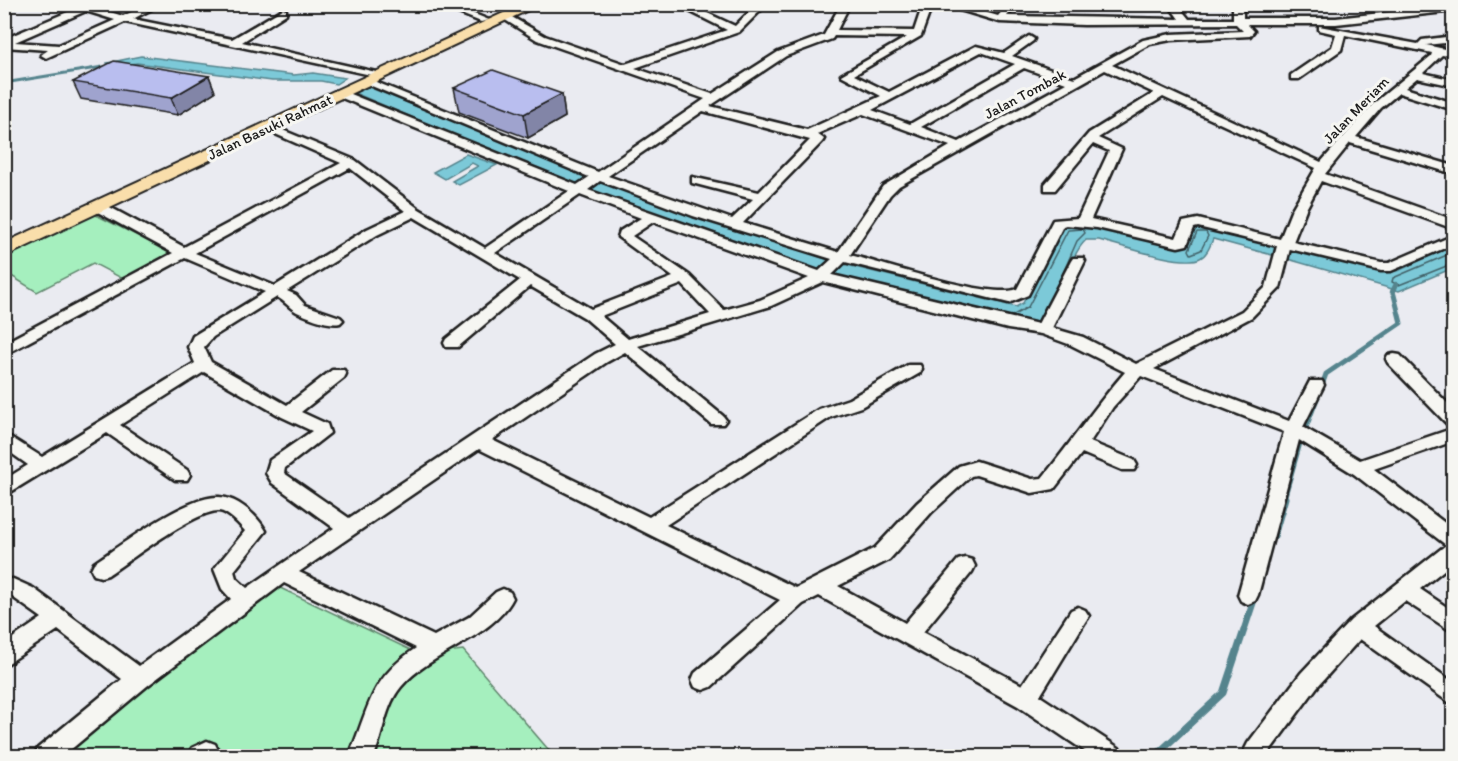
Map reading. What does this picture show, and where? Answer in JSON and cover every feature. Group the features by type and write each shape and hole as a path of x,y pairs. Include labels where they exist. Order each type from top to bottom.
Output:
{"highway":[{"name":"Jalan Basuki Rahmat","path":"4,251 268,127 518,4"},
{"name":"Jalan Basuki Rahmat","path":"4,239 535,4"}],"street":[{"path":"46,55 158,4"},
{"path":"440,4 455,6 484,20"},
{"path":"679,4 728,18 768,4"},
{"path":"484,254 773,59 823,39 831,33 846,4"},
{"path":"896,4 956,9"},
{"path":"944,4 1000,19 1042,21 1336,21 1454,8"},
{"path":"1000,19 1012,4"},
{"path":"1172,4 1186,21"},
{"path":"1238,4 1238,21"},
{"path":"1392,4 1411,13"},
{"path":"4,43 80,6 122,19 232,43 354,84 598,178 838,259 1001,297 1015,297 1023,292 1058,223 1067,220 1083,221 1178,243 1182,242 1188,225 1195,223 1284,250 1386,267 1454,239"},
{"path":"890,96 846,75 878,59 918,34 926,8"},
{"path":"624,68 736,30 757,9"},
{"path":"232,43 283,12"},
{"path":"507,18 535,36 712,98"},
{"path":"728,18 736,30"},
{"name":"Jalan Tombak","path":"823,275 838,259 887,190 960,146 1147,42 1162,38 1247,34 1248,31 1238,21"},
{"path":"1295,21 1454,54"},
{"path":"1295,77 1337,48 1341,32"},
{"path":"831,33 918,34"},
{"path":"1005,57 1029,39"},
{"path":"1406,45 1454,39"},
{"path":"4,43 58,48"},
{"path":"808,134 890,96 980,48 1076,83"},
{"name":"Jalan Meriam","path":"1138,370 1246,314 1273,288 1299,209 1321,172 1377,106 1436,57 1437,51"},
{"path":"911,128 1023,64"},
{"path":"1105,66 1163,92 1321,172 1454,225"},
{"path":"1414,74 1454,83"},
{"path":"354,84 581,190 652,217 823,275 1008,324 1043,330 1077,341 1177,387 1302,434 1356,468 1454,541"},
{"path":"1396,89 1454,107"},
{"path":"1050,187 1090,139 1163,92"},
{"path":"702,107 808,134 818,139 735,224"},
{"path":"862,110 960,146"},
{"path":"268,127 351,164 414,212 590,315 717,420"},
{"path":"1083,221 1116,149 1090,139"},
{"path":"1348,139 1454,170"},
{"path":"4,350 351,164"},
{"path":"696,180 762,197"},
{"path":"99,207 184,253 291,298 300,308 335,320"},
{"path":"350,529 275,473 276,465 321,433 318,426 288,413 204,365 197,354 196,347 199,340 276,291 372,232 414,212"},
{"path":"652,217 625,234 625,237 684,278 720,315"},
{"path":"1043,330 1078,261"},
{"path":"46,756 139,679 282,573 601,358 628,346 785,295 823,275"},
{"path":"590,315 684,278"},
{"path":"453,343 530,279"},
{"path":"1394,359 1454,421"},
{"path":"4,489 204,365"},
{"path":"649,526 825,413 866,398 914,369"},
{"path":"703,680 749,642 796,598 882,554 924,508 965,471 976,468 1032,486 1047,484 1079,445 1107,403 1138,370"},
{"path":"288,413 338,374"},
{"path":"1248,595 1316,385"},
{"path":"107,425 181,475"},
{"path":"1356,468 1454,434"},
{"path":"4,439 41,465"},
{"path":"478,441 796,598"},
{"path":"1079,445 1128,465"},
{"path":"101,569 192,512 219,504 229,507 250,523 256,531 252,539 230,559 224,569 225,580 229,585 248,599"},
{"path":"1256,751 1310,680 1358,626 1454,550"},
{"path":"908,635 965,566"},
{"path":"282,573 435,646"},
{"path":"4,589 13,587 26,594 60,617 139,679"},
{"path":"821,587 1026,699 1102,754"},
{"path":"1405,590 1454,624"},
{"path":"361,756 370,742 374,722 388,686 435,646 476,623 503,598"},
{"path":"1026,699 1078,616"},
{"path":"4,657 60,617"},
{"path":"1358,626 1454,696"}],"green space":[{"path":"94,214 176,255 127,281 93,263 37,292 5,272 5,256"},
{"path":"276,586 421,655 463,650 554,756 58,756"}],"water":[{"path":"141,56 294,75 313,73 345,78 336,84 321,81 272,81 137,63 110,68 107,63"},
{"path":"366,86 593,178 580,188 352,92"},
{"path":"466,154 497,165 459,185 452,181 478,166 472,163 445,179 433,172"},
{"path":"598,181 829,260 815,272 587,190"},
{"path":"1086,223 1175,245 1199,225 1282,245 1279,257 1213,239 1205,255 1192,260 1180,260 1099,240 1086,240 1072,262 1064,287 1052,310 1029,326 827,275 839,263 1016,307 1023,303 1063,226"},
{"path":"1453,245 1453,268 1399,291 1284,258 1286,246 1387,273 1400,270"}],"building":[{"path":"114,61 209,76 171,98 73,82"},
{"path":"493,70 562,94 524,114 454,88"}],"waterway":[{"path":"4,83 109,66"},
{"path":"1392,292 1396,284"},
{"path":"1321,388 1326,374 1401,323 1393,291"},
{"path":"1284,499 1300,443 1318,396"},
{"path":"1274,536 1285,498"},
{"path":"1155,756 1223,693 1255,597"}]}
